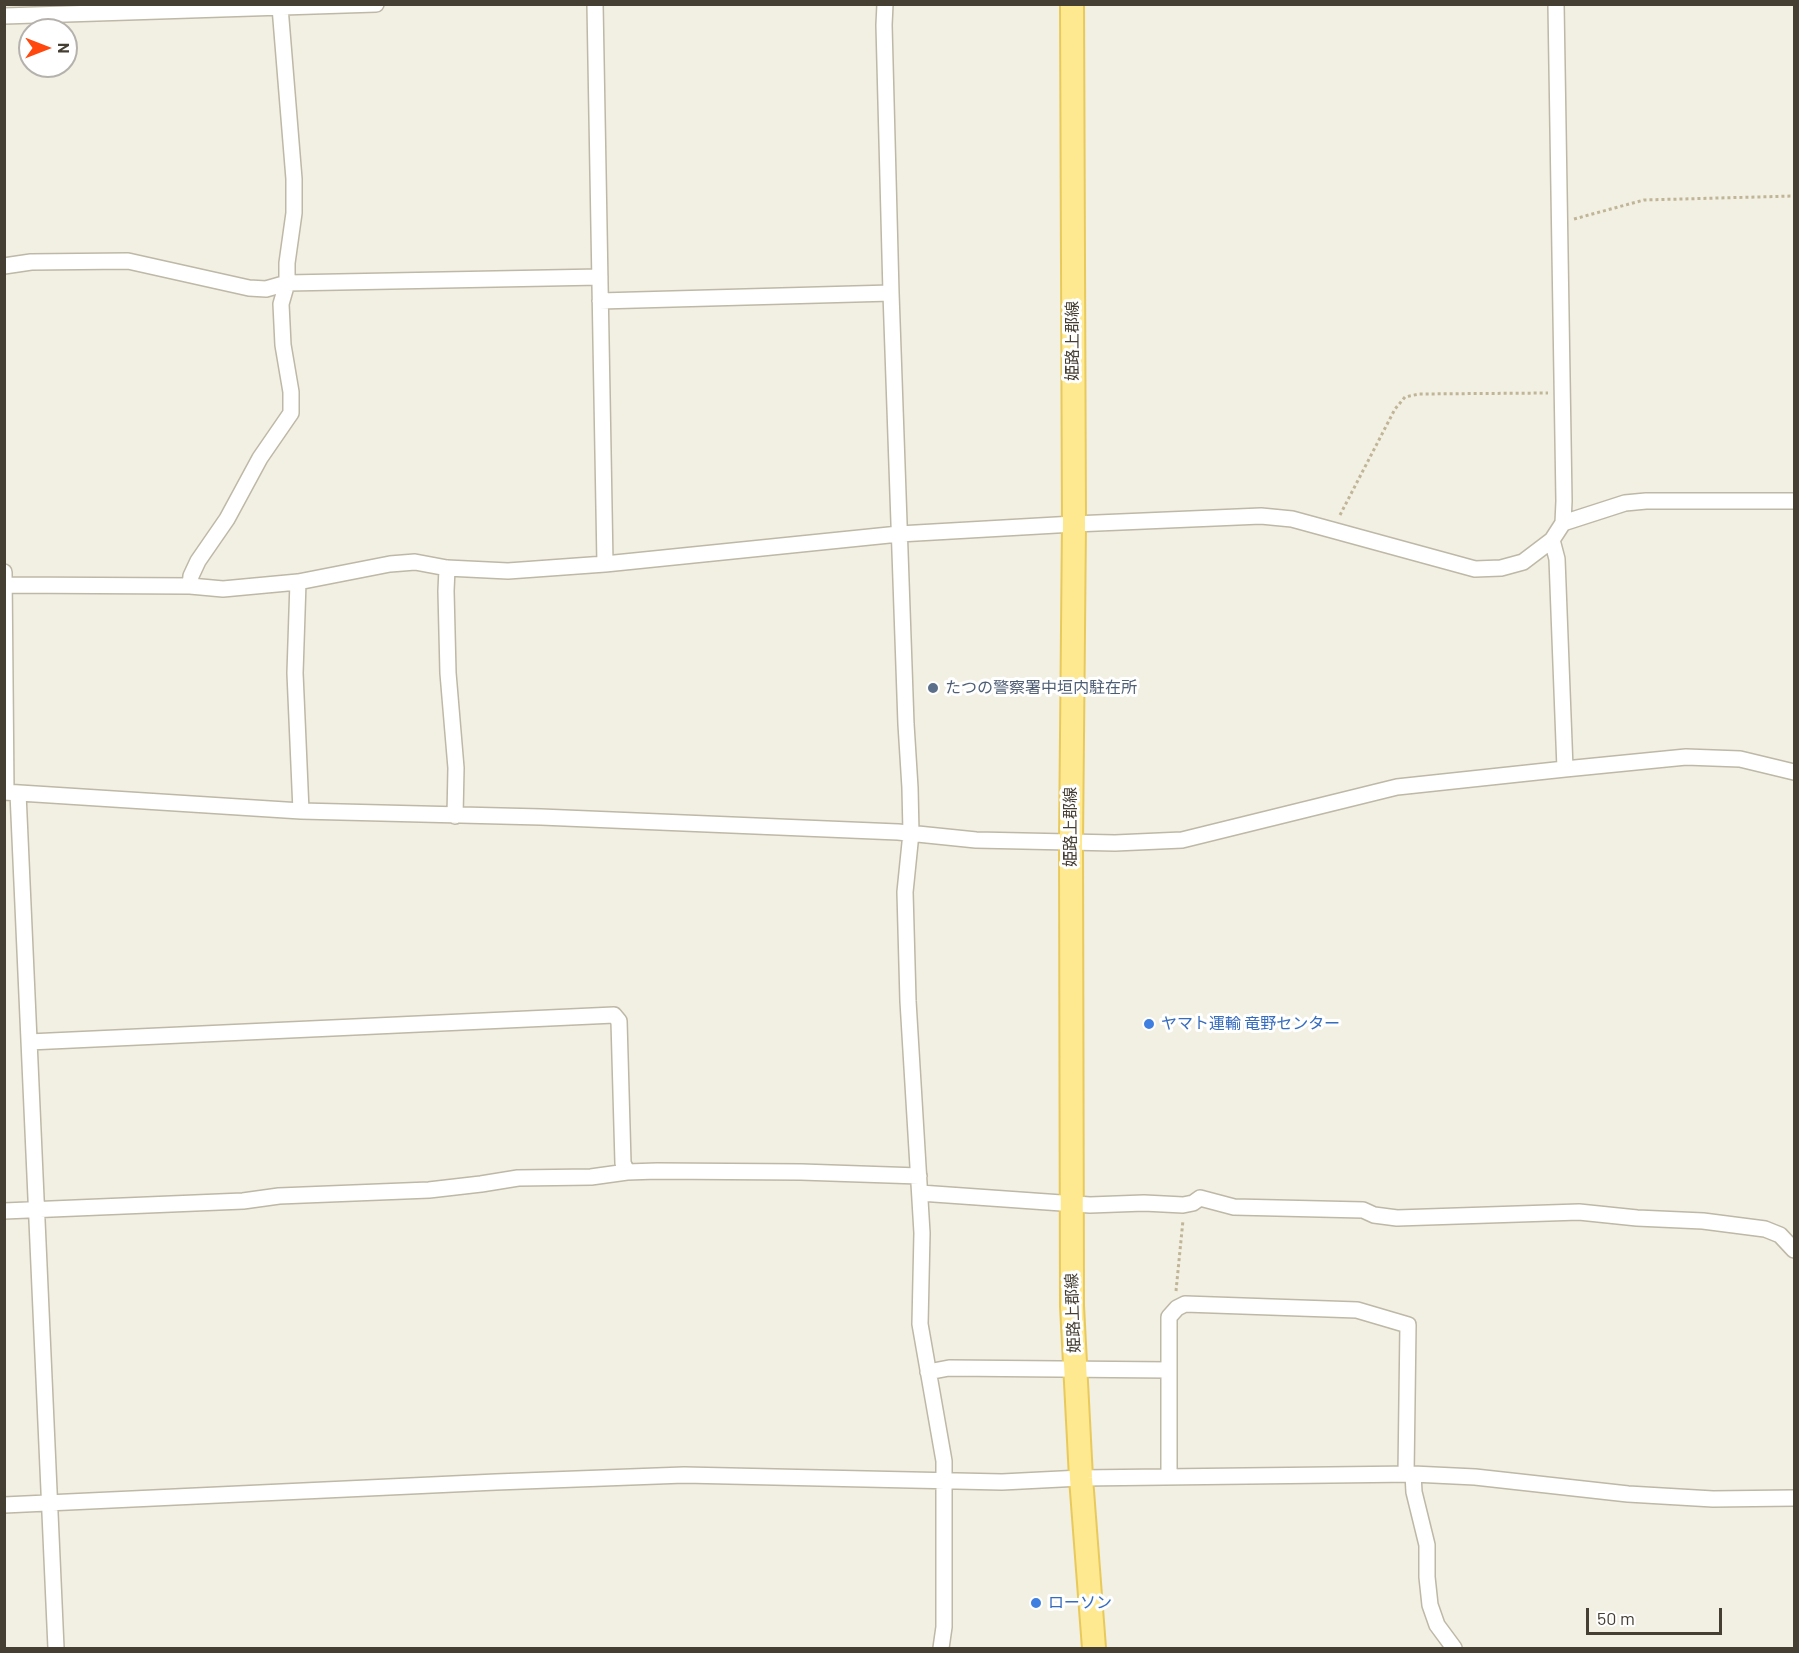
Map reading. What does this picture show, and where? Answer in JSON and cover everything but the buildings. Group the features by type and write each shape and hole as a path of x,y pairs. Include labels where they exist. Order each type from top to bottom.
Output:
{"main road":[{"name":"姫路上郡線","path":"1072,4 1074,524 1071,842 1072,1306 1081,1478 1094,1648"}],"street":[{"path":"4,16 376,4"},
{"path":"595,4 605,564"},
{"path":"885,4 891,293 911,833 905,892 908,1001 922,1233 920,1324 944,1461 945,1480 944,1627 941,1648"},
{"path":"5,585 190,586 223,589 298,582 415,561 447,567 508,571 605,564 899,534 1261,516 1292,519 1332,529 1475,570 1501,568 1523,561 1552,540 1563,523 1556,4"},
{"path":"190,586 191,576 198,561 227,519 260,458 291,413 291,392 283,345 281,304 287,283 287,263 294,213 285,6"},
{"path":"4,266 31,262 128,261 249,288 266,289 287,283 600,277"},
{"path":"600,301 891,293"},
{"path":"1563,523 1625,503 1794,501"},
{"path":"1552,540 1557,559 1565,769"},
{"path":"447,567 448,673 456,768 455,816"},
{"path":"4,572 10,793 28,1042 37,1209 56,1648"},
{"path":"298,582 295,673 301,812"},
{"path":"10,793 301,812 541,817 911,833 976,840 1115,843 1182,840 1397,787 1565,769 1686,757 1740,759 1794,772"},
{"path":"28,1042 614,1015 619,1021 623,1163 627,1172"},
{"path":"4,1210 243,1201 279,1196 393,1192 481,1184 518,1178 591,1177 627,1172 801,1172 919,1176"},
{"path":"920,1192 1071,1204 1183,1205 1193,1203 1200,1198 1234,1207 1363,1210 1374,1215 1397,1218 1579,1212 1703,1221 1765,1229 1780,1235 1794,1250"},
{"path":"1169,1477 1169,1317 1177,1308 1185,1304 1357,1310 1408,1326 1410,1474 1427,1545 1430,1605 1437,1625 1454,1648"},
{"path":"928,1372 949,1368 1168,1370"},
{"path":"4,1505 684,1475 1002,1482 1081,1478 1410,1474 1475,1477 1628,1494 1713,1499 1794,1498"}],"path":[{"path":"1560,219 1573,220 1644,200 1794,196"},
{"path":"1332,529 1395,409 1405,397 1419,394 1562,393"},
{"path":"1177,1308 1175,1301 1183,1205"}],"place":[{"name":"たつの警察署中垣内駐在所","path":"933,688"},
{"name":"ヤマト運輸 竜野センター","path":"1149,1024"},
{"name":"ローソン","path":"1036,1603"}]}
